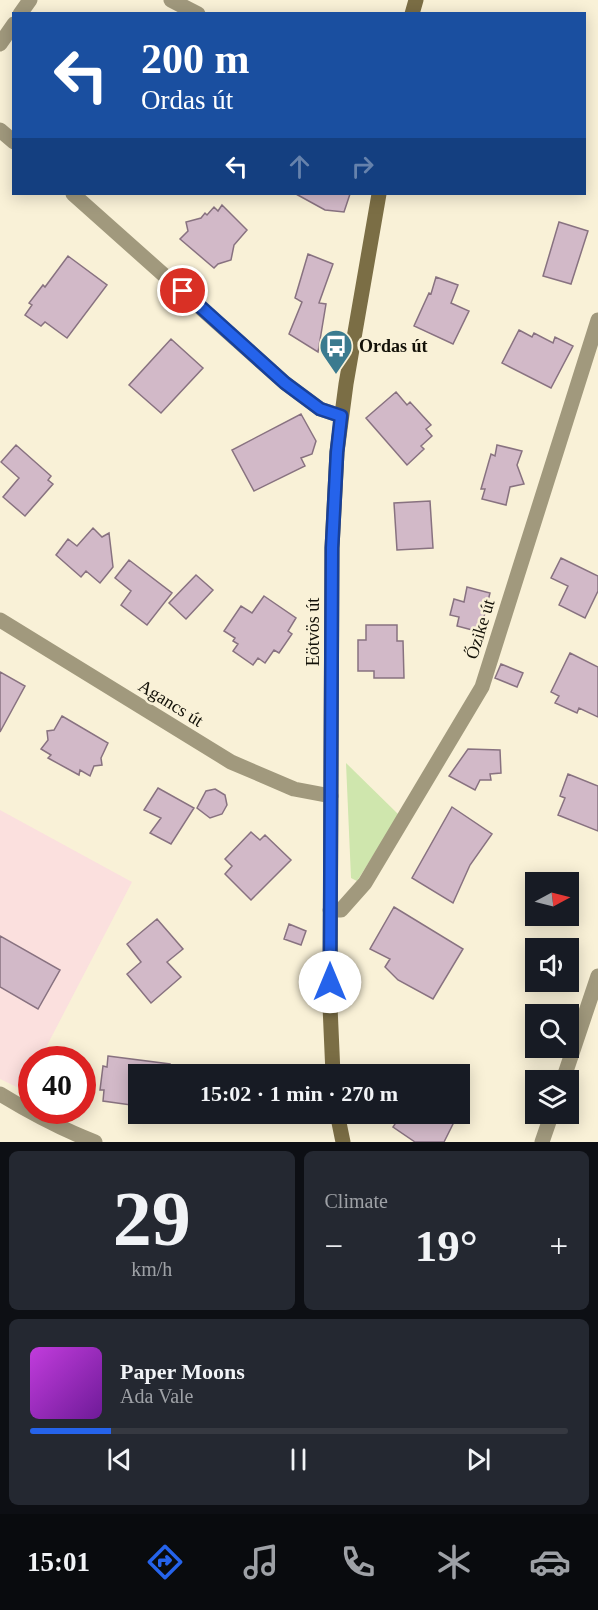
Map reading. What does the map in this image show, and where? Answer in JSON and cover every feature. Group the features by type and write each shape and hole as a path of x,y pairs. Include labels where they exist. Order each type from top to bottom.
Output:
{"street":[{"path":"171,0 194,12"},
{"path":"0,44 12,27"},
{"path":"0,130 12,140"},
{"path":"74,195 285,383 320,409 341,416"},
{"name":"Eötvös út","path":"333,1064 330,1006 332,548 337,452 341,416 379,195"},
{"name":"Őzike út","path":"330,910 341,910 364,884 482,687 598,321"},
{"name":"Agancs út","path":"0,620 231,762 294,789 331,796"},
{"path":"566,1070 598,976"},
{"path":"0,1094 38,1116 95,1142"},
{"path":"339,1124 343,1142"},
{"path":"542,1142 548,1124"}],"shaded area":[{"path":"0,810 132,882 47,1046 18,1046 18,1088 0,1079"}],"green space":[{"path":"346,763 399,815 357,881 351,878"}],"building":[{"path":"298,195 350,195 344,212 325,210"},
{"path":"222,205 247,230 234,245 231,260 218,264 214,268 180,239 188,231 186,222 201,218 205,213 207,215 214,207 218,211"},
{"path":"559,222 588,231 571,284 543,276"},
{"path":"308,254 333,264 319,303 326,304 318,352 289,334 302,302 295,298"},
{"path":"68,256 107,285 67,338 45,322 41,326 25,315 32,305 29,303 43,285 45,287"},
{"path":"436,277 458,285 451,303 469,311 453,344 414,326 429,293 431,294"},
{"path":"519,330 532,337 534,333 553,343 555,337 573,346 551,388 502,363"},
{"path":"171,339 203,368 161,413 129,385"},
{"path":"396,392 407,405 410,402 431,425 426,429 432,436 421,446 424,449 407,465 366,418"},
{"path":"301,414 316,441 312,454 301,458 305,466 254,491 232,450"},
{"path":"16,445 51,476 48,480 53,484 25,516 3,497 19,478 1,462"},
{"path":"497,445 522,451 517,465 524,484 510,487 506,505 482,499 485,489 481,489 491,454 495,456"},
{"path":"430,501 433,548 397,550 394,503"},
{"path":"93,528 102,537 109,533 113,567 100,583 86,571 81,577 56,555 68,539 77,546"},
{"path":"561,558 598,576 598,591 585,618 559,605 568,586 551,578"},
{"path":"129,560 172,593 147,625 121,605 131,591 115,578"},
{"path":"196,575 213,590 186,619 169,603"},
{"path":"467,587 490,593 480,632 457,626 459,617 450,615 454,599 464,602"},
{"path":"264,596 296,618 288,631 292,634 279,653 274,650 265,663 258,658 253,665 233,651 238,644 233,641 235,638 224,631 241,606 252,613"},
{"path":"366,625 397,625 397,641 403,641 404,678 374,678 374,671 358,671 358,640 366,640"},
{"path":"570,653 598,667 598,717 579,708 577,713 555,703 559,696 551,692"},
{"path":"501,664 523,673 517,687 495,678"},
{"path":"0,672 25,686 0,732"},
{"path":"62,716 108,743 101,758 102,765 94,766 90,776 80,770 79,775 48,758 51,755 41,749 48,740 47,731 54,730"},
{"path":"468,749 500,750 501,773 490,774 491,780 480,780 475,790 449,776"},
{"path":"568,774 598,786 598,831 558,815 565,798 560,796"},
{"path":"158,788 194,808 171,844 150,833 161,818 144,810"},
{"path":"215,789 225,795 227,805 222,814 210,818 197,808 206,791"},
{"path":"452,807 492,834 470,865 453,903 412,878"},
{"path":"251,832 260,840 265,835 291,860 251,900 225,874 232,866 225,859"},
{"path":"394,907 463,949 433,999 398,980 385,967 390,959 370,949"},
{"path":"157,919 183,949 167,962 181,977 151,1003 127,974 141,962 127,944"},
{"path":"289,924 306,931 301,945 284,939"},
{"path":"0,936 60,970 38,1009 0,987"},
{"path":"108,1056 170,1064 128,1064 128,1105 103,1101 104,1090 100,1090 103,1066 107,1067"},
{"path":"395,1124 453,1124 444,1142 415,1142 393,1127"}],"place":[{"name":"Ordas út","path":"336,375"}],"route":[{"path":"183,291 285,383 320,409 341,416 332,548 330,982"}]}
